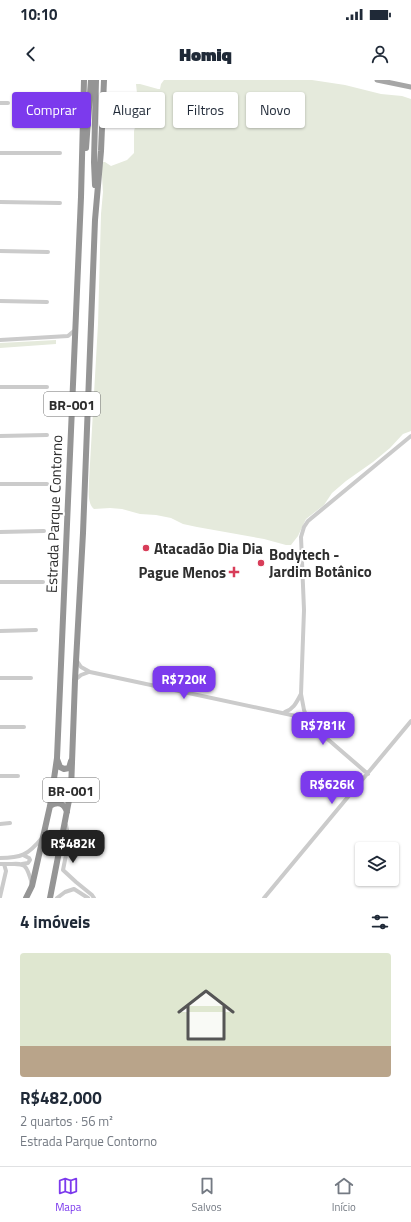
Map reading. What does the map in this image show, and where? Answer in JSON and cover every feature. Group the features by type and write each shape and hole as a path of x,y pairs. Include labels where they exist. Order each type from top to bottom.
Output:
{"highway":[{"name":"Estrada Parque Contorno","path":"26,898 32,886 43,838 50,806 57,758 80,209 84,92 82,80"},
{"path":"80,209 84,178 91,80"},
{"path":"96,80 94,132 96,204"},
{"name":"Estrada Parque Contorno","path":"50,898 71,790 96,204 104,80"},
{"path":"57,758 60,767 64,769 69,768 72,758"},
{"path":"50,806 55,803 60,803 65,806 67,813"}],"main road":[{"path":"377,80 411,87"}],"street":[{"path":"0,103 8,103"},
{"path":"0,153 60,153"},
{"path":"0,202 60,203"},
{"path":"0,252 48,252"},
{"path":"0,301 47,302"},
{"path":"0,340 68,336 75,330"},
{"path":"68,336 75,341"},
{"path":"0,387 47,387"},
{"path":"0,436 47,435"},
{"path":"309,723 304,710 301,694 304,610 301,537 304,527 308,521 411,436"},
{"path":"0,484 47,484"},
{"path":"0,532 44,531"},
{"path":"0,582 43,582"},
{"path":"0,631 36,630"},
{"path":"77,661 81,667 90,672 296,716 309,723 368,774"},
{"path":"76,680 81,675 90,672"},
{"path":"0,678 31,678"},
{"path":"281,712 289,710 293,707 301,694"},
{"path":"264,898 411,721"},
{"path":"0,727 24,727"},
{"path":"0,776 18,776"},
{"path":"0,824 10,823"},
{"path":"65,823 69,840 63,870 94,898"},
{"path":"0,897 6,870 2,865 2,858 14,858 23,855 33,849 43,838"},
{"path":"2,865 28,863 30,860 29,858 23,855"},
{"path":"22,864 28,870 32,886"},
{"path":"57,898 65,892 74,889 88,898"}],"shaded area":[{"path":"164,80 312,80 345,85 381,94 402,96 411,99 411,431 403,434 390,448 332,493 324,505 306,519 298,536 291,545 183,524 171,518 156,515 140,514 122,509 94,509 90,503 89,481 98,324 103,192 101,162 105,162 111,166 127,160 134,153 135,128 165,128 165,92 137,92 136,84 160,89"},
{"path":"56,340 56,344 0,348 0,343"}],"place":[{"name":"Atacadão Dia Dia","path":"146,548"},
{"name":"Bodytech - Jardim Botânico","path":"261,563"},
{"name":"Pague Menos","path":"234,572"}]}
